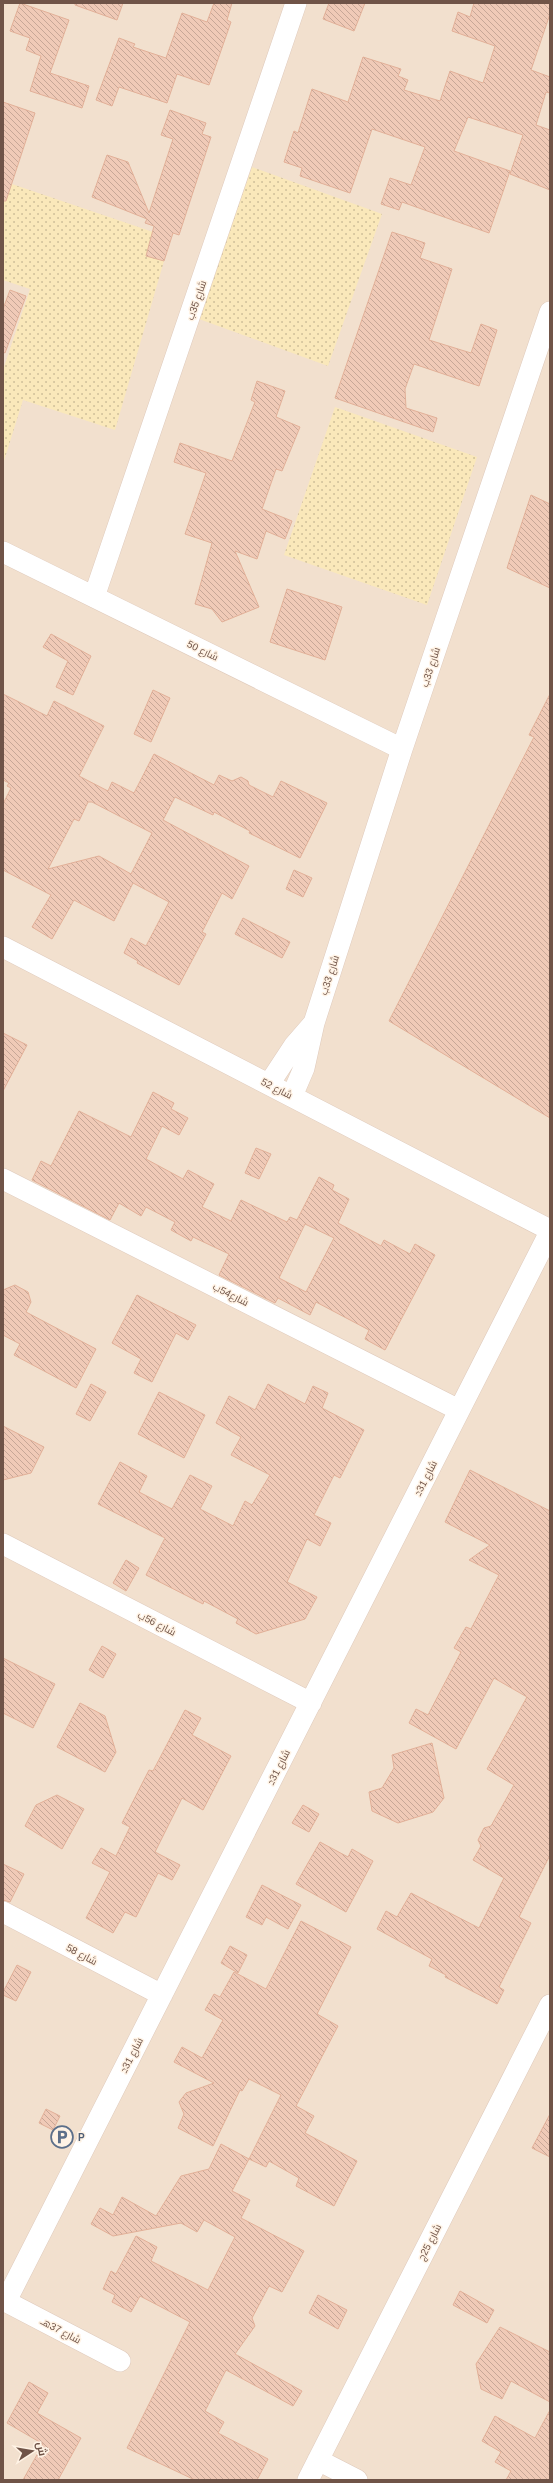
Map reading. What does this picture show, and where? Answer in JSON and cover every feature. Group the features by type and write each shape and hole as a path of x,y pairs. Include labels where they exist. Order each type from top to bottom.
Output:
{"street":[{"name":"شارع 35ب","path":"94,597 296,3"},
{"name":"شارع 33ب","path":"292,1096 304,1068 314,1023 402,749 550,312"},
{"name":"شارع 50","path":"3,552 402,749"},
{"name":"شارع 52","path":"3,948 269,1084 550,1231"},
{"name":"شارع 33ب","path":"269,1084 294,1046 314,1023"},
{"name":"شارع54ب","path":"3,1179 459,1410"},
{"name":"شارع 31د","path":"4,2301 162,1995 550,1231"},
{"name":"شارع 56ب","path":"3,1544 311,1703"},
{"name":"شارع 58","path":"3,1912 162,1995"},
{"name":"شارع 25ج","path":"308,2480 550,2005"},
{"name":"شارع 37هـ","path":"4,2301 120,2361"},
{"path":"318,2460 357,2480"}],"shaded area":[{"path":"3,3 550,3 550,2480 3,2480"}],"sand":[{"path":"252,167 382,214 328,366 199,319"},
{"path":"3,181 153,232 146,256 164,261 115,430 23,400 3,464 3,370 30,289 3,280"},
{"path":"335,407 477,457 427,605 284,555"}],"building":[{"path":"20,3 69,20 50,73 89,86 82,108 30,91 41,56 26,50 30,38 10,31"},
{"path":"75,3 123,3 117,20 75,5"},
{"path":"214,3 232,3 227,20 231,22 209,85 177,74 167,103 119,87 112,106 96,100 119,38 135,44 133,47 166,58 182,13 207,22"},
{"path":"329,3 365,3 354,31 323,19"},
{"path":"474,3 550,3 550,14 531,70 550,77 550,93 546,92 536,125 550,130 550,190 510,174 523,135 468,117 454,151 510,171 489,233 402,202 399,210 381,204 390,178 411,185 425,147 372,129 350,193 300,176 302,168 284,162 294,131 298,133 312,89 348,102 363,57 401,69 398,76 408,80 404,90 440,101 450,71 483,83 495,46 452,31 458,12 470,17"},
{"path":"3,102 35,113 6,201 3,201"},
{"path":"170,110 206,123 202,134 211,137 179,235 173,233 164,261 146,256 154,226 145,223 147,219 92,197 107,155 128,162 149,213 173,139 161,135"},
{"path":"392,232 425,243 420,258 452,269 429,340 471,353 481,324 497,330 479,386 414,364 405,389 406,408 437,418 433,432 335,398"},
{"path":"10,290 26,296 5,353 3,352 3,309"},
{"path":"257,381 285,391 276,417 300,427 282,471 276,469 262,509 292,521 285,539 266,531 257,559 235,551 259,607 222,622 212,609 195,604 212,543 185,534 206,473 174,462 180,443 232,461 255,402 251,400"},
{"path":"531,495 550,504 550,588 507,568"},
{"path":"287,589 342,607 325,660 270,642"},
{"path":"51,634 91,656 73,695 56,687 68,661 43,647"},
{"path":"153,690 170,698 151,742 134,734"},
{"path":"3,694 47,716 54,701 104,726 79,776 108,791 112,782 134,793 154,754 214,785 219,775 232,781 241,777 248,781 249,785 273,797 281,781 327,803 300,858 249,833 250,831 214,812 213,815 175,797 163,820 249,866 232,899 222,893 202,932 206,934 179,985 137,963 138,961 124,953 131,938 146,946 169,902 133,883 114,921 74,900 52,939 32,927 51,895 3,870 3,804 11,788 7,786 9,783 3,780","holes":["88,802 92,802 152,833 131,874 99,856 48,869 74,819 79,821"]},
{"path":"550,694 550,1118 389,1021 534,737 529,735"},
{"path":"294,870 312,878 303,897 286,889"},
{"path":"243,918 290,942 282,958 235,934"},
{"path":"3,1033 27,1045 3,1091"},
{"path":"153,1092 174,1103 171,1109 188,1118 179,1135 162,1126 146,1159 183,1179 188,1170 214,1184 202,1207 231,1221 241,1200 287,1222 290,1217 297,1220 319,1177 334,1185 332,1190 349,1199 338,1223 381,1246 384,1240 410,1254 415,1244 435,1255 385,1350 365,1339 369,1330 316,1302 310,1315 278,1298 275,1303 219,1275 229,1254 193,1237 191,1241 171,1230 175,1222 146,1207 141,1216 119,1203 110,1220 32,1180 41,1161 51,1166 79,1111 131,1137","holes":["305,1224 334,1238 306,1292 279,1278"]},
{"path":"256,1148 271,1154 259,1179 245,1173"},
{"path":"15,1285 28,1292 31,1302 26,1312 96,1349 76,1388 14,1355 20,1344 3,1335 3,1290"},
{"path":"137,1295 196,1325 188,1340 176,1333 152,1382 134,1373 141,1359 112,1343"},
{"path":"91,1384 106,1392 90,1421 76,1414"},
{"path":"268,1384 305,1404 313,1386 328,1393 322,1408 364,1430 340,1478 334,1475 314,1515 331,1523 320,1546 307,1539 287,1582 317,1597 305,1619 256,1634 236,1623 238,1619 204,1601 203,1604 146,1575 165,1538 98,1504 120,1462 147,1476 139,1492 172,1509 190,1475 212,1486 200,1509 233,1526 245,1501 252,1505 270,1475 231,1455 241,1437 216,1423 229,1396 255,1410"},
{"path":"159,1392 205,1415 184,1458 138,1434"},
{"path":"3,1426 44,1447 31,1473 3,1480"},
{"path":"470,1470 550,1511 550,1855 519,1917 531,1923 499,1987 504,1990 497,2004 445,1977 446,1975 429,1966 432,1959 377,1929 386,1911 397,1917 411,1893 479,1928 504,1878 473,1860 481,1846 478,1840 484,1828 491,1826 514,1785 487,1769 527,1697 494,1678 456,1749 409,1723 416,1709 428,1715 461,1652 454,1648 466,1627 471,1629 499,1575 469,1560 490,1545 445,1522"},
{"path":"126,1560 139,1568 126,1591 113,1583"},
{"path":"102,1646 116,1654 103,1678 89,1670"},
{"path":"3,1658 55,1684 33,1728 3,1713"},
{"path":"80,1703 105,1716 116,1752 105,1772 57,1747"},
{"path":"185,1710 201,1718 192,1735 231,1756 203,1810 182,1798 155,1852 180,1865 172,1880 158,1873 136,1917 125,1912 113,1933 86,1918 110,1872 92,1863 101,1848 116,1856 130,1827 122,1823 149,1770 153,1771"},
{"path":"432,1743 444,1798 433,1812 398,1823 372,1811 369,1792 382,1788 394,1768 392,1755"},
{"path":"57,1795 84,1809 62,1849 25,1826 36,1805"},
{"path":"303,1805 319,1814 309,1832 292,1823"},
{"path":"320,1842 348,1857 352,1849 373,1861 346,1912 296,1884"},
{"path":"3,1864 24,1874 10,1902 3,1900"},
{"path":"262,1885 301,1905 288,1929 266,1917 262,1925 246,1917"},
{"path":"301,1921 351,1947 317,2014 338,2026 296,2106 314,2116 305,2133 357,2161 334,2206 296,2186 299,2178 269,2161 266,2167 249,2159 281,2095 249,2079 242,2091 240,2090 213,2146 178,2128 184,2114 179,2102 186,2093 214,2083 174,2062 182,2047 202,2058 223,2020 205,2010 214,1994 220,1997 234,1972 266,1989"},
{"path":"230,1946 247,1955 238,1973 221,1963"},
{"path":"17,1965 31,1972 16,2001 3,1995 3,1992"},
{"path":"46,2109 60,2116 53,2130 39,2123"},
{"path":"550,2114 550,2157 532,2148"},
{"path":"221,2144 249,2159 232,2191 250,2200 241,2218 304,2251 282,2292 269,2286 252,2318 255,2326 235,2354 302,2391 293,2406 226,2370 205,2411 224,2422 218,2433 268,2459 257,2480 195,2480 127,2448 190,2322 140,2296 131,2312 112,2302 115,2295 103,2289 111,2271 116,2274 136,2236 157,2247 151,2261 208,2290 235,2237 204,2220 197,2232 181,2223 113,2236 91,2224 100,2208 113,2215 122,2197 156,2216 181,2176 209,2169"},
{"path":"460,2291 494,2310 487,2323 453,2305"},
{"path":"318,2295 347,2310 338,2329 309,2313"},
{"path":"500,2327 550,2352 550,2402 511,2381 502,2399 481,2389 476,2364"},
{"path":"29,2382 48,2393 37,2413 81,2438 58,2480 23,2480 43,2444 7,2423"},
{"path":"550,2410 550,2480 506,2480 511,2471 495,2462 501,2452 482,2441 495,2416 535,2438"}],"place":[{"name":"P","path":"62,2137"}]}
